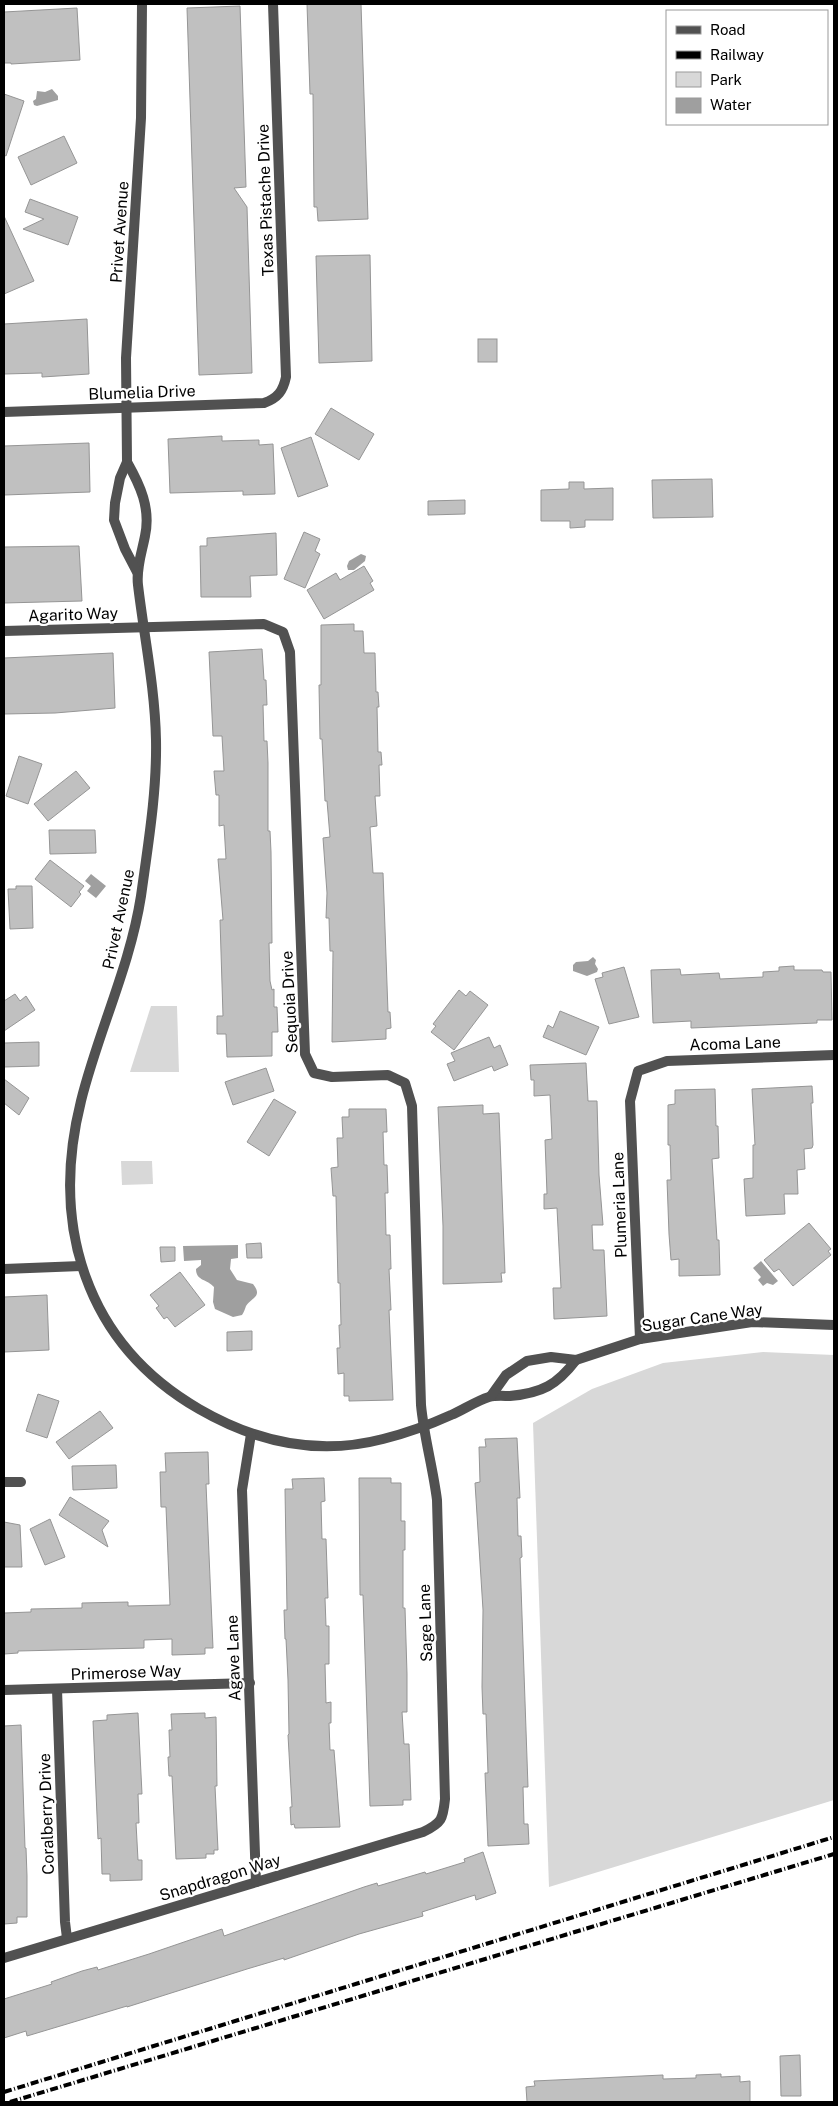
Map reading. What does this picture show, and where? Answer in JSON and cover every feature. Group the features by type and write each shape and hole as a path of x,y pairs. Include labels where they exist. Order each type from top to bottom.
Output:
{"street":[{"name":"Privet Avenue","path":"137,572 125,549 114,520 120,478 127,462 126,358 141,118 142,4"},
{"name":"Texas Pistache Drive","path":"273,4 286,376 279,394"},
{"name":"Blumelia Drive","path":"4,412 264,403 274,400 279,394"},
{"name":"Privet Avenue","path":"81,1266 74,1239 70,1199 74,1130 82,1098 133,936 145,868 153,796 156,740 152,687 137,572 147,530 147,515 144,496 127,462"},
{"name":"Sequoia Drive","path":"143,627 264,624 283,632 290,652 305,1054 314,1073 332,1077 388,1075 405,1083 412,1106 418,1326 423,1427"},
{"name":"Agarito Way","path":"4,631 143,627"},
{"name":"Acoma Lane","path":"638,1071 667,1061 834,1055"},
{"name":"Plumeria Lane","path":"638,1071 630,1101 640,1339"},
{"path":"4,1269 81,1266"},
{"name":"Sugar Cane Way","path":"81,1266 97,1304 112,1329 130,1354 147,1372 188,1403 215,1418 251,1434 296,1444 335,1446 378,1440 423,1427 490,1396 538,1392 560,1379 576,1360"},
{"name":"Sugar Cane Way","path":"490,1396 506,1375 527,1361 551,1357 576,1360 640,1339 752,1322 834,1325"},
{"name":"Sage Lane","path":"423,1427 434,1475 437,1500 445,1799 442,1820"},
{"name":"Agave Lane","path":"251,1434 242,1490 256,1882"},
{"path":"4,1482 22,1482"},
{"name":"Primerose Way","path":"4,1690 250,1684"},
{"name":"Coralberry Drive","path":"57,1688 67,1938"},
{"name":"Snapdragon Way","path":"4,1958 423,1832 435,1827 442,1820"}],"green space":[{"path":"151,1006 177,1006 179,1072 130,1072"},
{"path":"121,1161 152,1161 153,1184 122,1185"},
{"path":"763,1352 834,1355 834,1800 549,1887 533,1423 592,1389 663,1363"}],"water":[{"path":"52,89 58,96 58,100 37,106 34,105 33,101 36,99 37,91 45,92"},
{"path":"361,554 366,556 365,561 354,570 348,570 349,561"},
{"path":"91,874 106,886 96,898 87,891 91,886 85,881"},
{"path":"593,957 596,960 597,972 587,976 573,971 573,965 576,962 588,961"},
{"path":"238,1245 238,1258 231,1259 230,1269 237,1280 253,1284 257,1294 248,1303 242,1315 233,1317 215,1309 213,1302 214,1287 196,1273 196,1269 201,1265 201,1260 184,1261 183,1246"},
{"path":"761,1261 778,1281 773,1285 767,1283 763,1286 758,1280 761,1277 753,1268"}],"building":[{"path":"307,4 361,4 368,219 318,221 317,207 314,207 313,94 310,94"},
{"path":"240,6 246,187 234,188 247,207 252,373 199,375 187,8"},
{"path":"77,8 80,60 4,63 4,12"},
{"path":"4,94 24,101 6,156 4,155"},
{"path":"64,136 77,163 31,185 18,157"},
{"path":"30,199 78,217 68,245 23,229 44,219 25,212"},
{"path":"4,216 34,281 4,294"},
{"path":"370,255 372,361 319,363 316,256"},
{"path":"87,319 89,374 42,377 42,373 4,374 4,324"},
{"path":"478,339 497,339 497,362 478,362"},
{"path":"331,408 374,434 359,460 315,434"},
{"path":"222,436 222,441 259,440 259,445 273,444 275,494 243,495 243,491 170,493 168,439"},
{"path":"311,437 328,486 298,497 281,448"},
{"path":"89,443 90,492 4,495 4,446"},
{"path":"712,479 713,517 653,518 652,480"},
{"path":"569,482 584,482 584,489 613,488 613,520 585,520 585,527 570,528 570,521 541,521 541,490 569,489"},
{"path":"465,500 465,514 428,515 428,501"},
{"path":"304,532 320,539 315,551 320,554 305,588 284,579"},
{"path":"276,533 277,575 250,576 251,597 201,597 200,546 207,546 207,538"},
{"path":"79,546 82,601 4,603 4,547"},
{"path":"364,566 373,581 370,583 374,590 324,619 307,590 336,573 340,580"},
{"path":"354,624 354,631 363,631 364,653 375,653 376,692 378,692 379,707 377,707 378,752 381,752 382,765 379,765 380,796 375,796 377,826 370,827 373,873 383,873 388,1012 390,1012 391,1028 386,1029 386,1039 332,1042 333,951 330,951 329,918 326,918 327,893 323,838 330,837 327,801 325,801 322,739 320,739 321,625"},
{"path":"262,649 264,680 266,680 267,705 263,705 264,741 267,741 268,831 270,831 271,852 272,943 269,943 270,981 272,990 274,989 274,1007 277,1007 278,1032 272,1032 272,1056 227,1057 226,1034 217,1034 217,1016 223,1016 220,920 223,920 218,859 226,859 224,825 219,826 219,795 216,795 214,771 224,771 222,736 213,736 209,652"},
{"path":"113,653 115,708 55,713 4,714 4,658"},
{"path":"19,756 42,764 28,804 6,796"},
{"path":"76,771 90,788 48,821 34,804"},
{"path":"49,830 95,830 96,853 50,854"},
{"path":"50,860 84,886 79,892 81,894 71,907 35,879"},
{"path":"16,886 32,886 33,928 10,929 8,889 16,889"},
{"path":"794,966 794,970 822,970 823,972 831,972 832,1020 817,1020 817,1023 691,1028 691,1021 653,1023 651,970 680,969 681,975 719,973 720,979 763,977 763,972 779,971 779,967"},
{"path":"624,967 639,1017 609,1024 595,979 603,977 602,973"},
{"path":"459,990 466,996 470,991 488,1005 454,1050 431,1032 436,1026 433,1024"},
{"path":"15,994 20,1001 26,996 35,1010 4,1031 4,1001"},
{"path":"560,1011 599,1027 586,1055 543,1037 548,1025 553,1028"},
{"path":"489,1037 494,1048 500,1045 508,1065 494,1071 492,1066 454,1081 447,1064 455,1061 451,1053"},
{"path":"39,1042 39,1066 4,1067 4,1043"},
{"path":"586,1063 588,1101 597,1101 599,1175 603,1225 592,1225 593,1250 604,1250 607,1316 554,1319 553,1288 561,1288 557,1208 544,1209 544,1194 547,1194 545,1140 552,1139 550,1095 534,1096 534,1080 531,1080 530,1065"},
{"path":"266,1068 274,1091 233,1105 225,1082"},
{"path":"4,1079 29,1098 19,1115 4,1103"},
{"path":"812,1086 813,1145 812,1148 804,1149 805,1169 797,1170 798,1194 784,1194 785,1214 746,1216 744,1179 753,1178 753,1145 755,1145 752,1089"},
{"path":"715,1089 719,1158 712,1159 720,1275 679,1276 679,1259 671,1260 669,1234 667,1180 671,1180 670,1145 668,1145 668,1105 675,1104 675,1090"},
{"path":"274,1099 296,1112 269,1156 247,1142"},
{"path":"483,1105 483,1114 499,1113 505,1273 501,1273 502,1282 443,1284 443,1226 438,1107"},
{"path":"349,1109 386,1109 387,1132 383,1132 384,1165 387,1165 388,1193 385,1193 386,1235 390,1235 391,1310 389,1310 393,1400 349,1401 349,1396 344,1396 344,1373 338,1374 337,1348 340,1348 339,1325 341,1325 340,1283 338,1283 336,1196 333,1196 331,1168 338,1167 337,1138 343,1138 342,1117 349,1117"},
{"path":"809,1223 831,1249 828,1251 831,1255 793,1286 779,1269 774,1272 764,1260"},
{"path":"261,1243 262,1258 247,1258 246,1244"},
{"path":"160,1247 175,1247 175,1261 161,1262"},
{"path":"180,1272 205,1305 175,1327 167,1317 164,1319 156,1308 159,1306 150,1295"},
{"path":"47,1295 49,1350 4,1352 4,1297"},
{"path":"252,1331 252,1350 227,1351 227,1332"},
{"path":"38,1394 59,1401 47,1438 26,1431"},
{"path":"100,1411 113,1428 69,1459 56,1442"},
{"path":"517,1438 520,1498 517,1498 518,1536 521,1536 522,1557 520,1558 528,1787 523,1787 524,1824 528,1824 529,1844 488,1846 485,1773 488,1773 486,1714 483,1714 482,1687 483,1610 475,1483 480,1482 479,1447 486,1447 485,1439"},
{"path":"208,1452 209,1484 206,1484 213,1648 205,1648 205,1654 172,1655 172,1639 144,1640 144,1648 18,1651 18,1653 4,1654 4,1613 31,1612 31,1609 82,1608 82,1603 128,1602 128,1606 170,1605 166,1507 161,1507 160,1472 166,1472 165,1453"},
{"path":"116,1465 117,1488 73,1490 72,1466"},
{"path":"324,1478 325,1501 321,1502 322,1539 326,1539 328,1598 325,1598 326,1626 329,1626 329,1664 325,1664 326,1703 331,1702 331,1723 329,1723 330,1750 334,1750 340,1827 295,1828 294,1824 291,1825 290,1807 292,1807 284,1610 287,1610 285,1489 293,1489 292,1479"},
{"path":"359,1478 391,1478 391,1483 401,1483 401,1521 405,1521 403,1608 405,1608 407,1674 407,1712 402,1712 404,1744 409,1744 411,1800 403,1800 403,1805 370,1806 363,1595 360,1595"},
{"path":"70,1497 109,1521 102,1530 108,1547 59,1515"},
{"path":"50,1519 65,1557 45,1565 30,1529"},
{"path":"4,1522 20,1525 22,1567 4,1567"},
{"path":"138,1713 142,1794 138,1794 139,1823 136,1823 138,1860 142,1860 142,1880 110,1881 110,1874 102,1874 101,1838 98,1839 93,1721 107,1720 107,1715"},
{"path":"205,1713 205,1718 216,1717 217,1786 215,1786 218,1850 214,1850 214,1854 206,1854 206,1858 176,1859 172,1776 169,1776 168,1757 170,1757 169,1730 172,1730 171,1714"},
{"path":"21,1725 27,1917 17,1917 17,1923 4,1924 4,1726"},
{"path":"483,1852 496,1893 476,1900 475,1895 422,1912 423,1916 359,1934 284,1960 284,1958 127,2007 27,2036 26,2031 4,2038 4,1999 52,1984 51,1982 82,1971 97,1967 98,1970 222,1929 224,1936 377,1883 378,1886 465,1862 464,1859"},
{"path":"800,2055 801,2096 781,2096 780,2056"},
{"path":"721,2074 721,2077 740,2076 740,2082 750,2081 750,2102 527,2102 526,2087 535,2086 534,2081 663,2075 663,2079 696,2078 696,2075"}],"railway":[{"path":"4,2092 834,1837"},
{"path":"10,2102 834,1854"}]}
